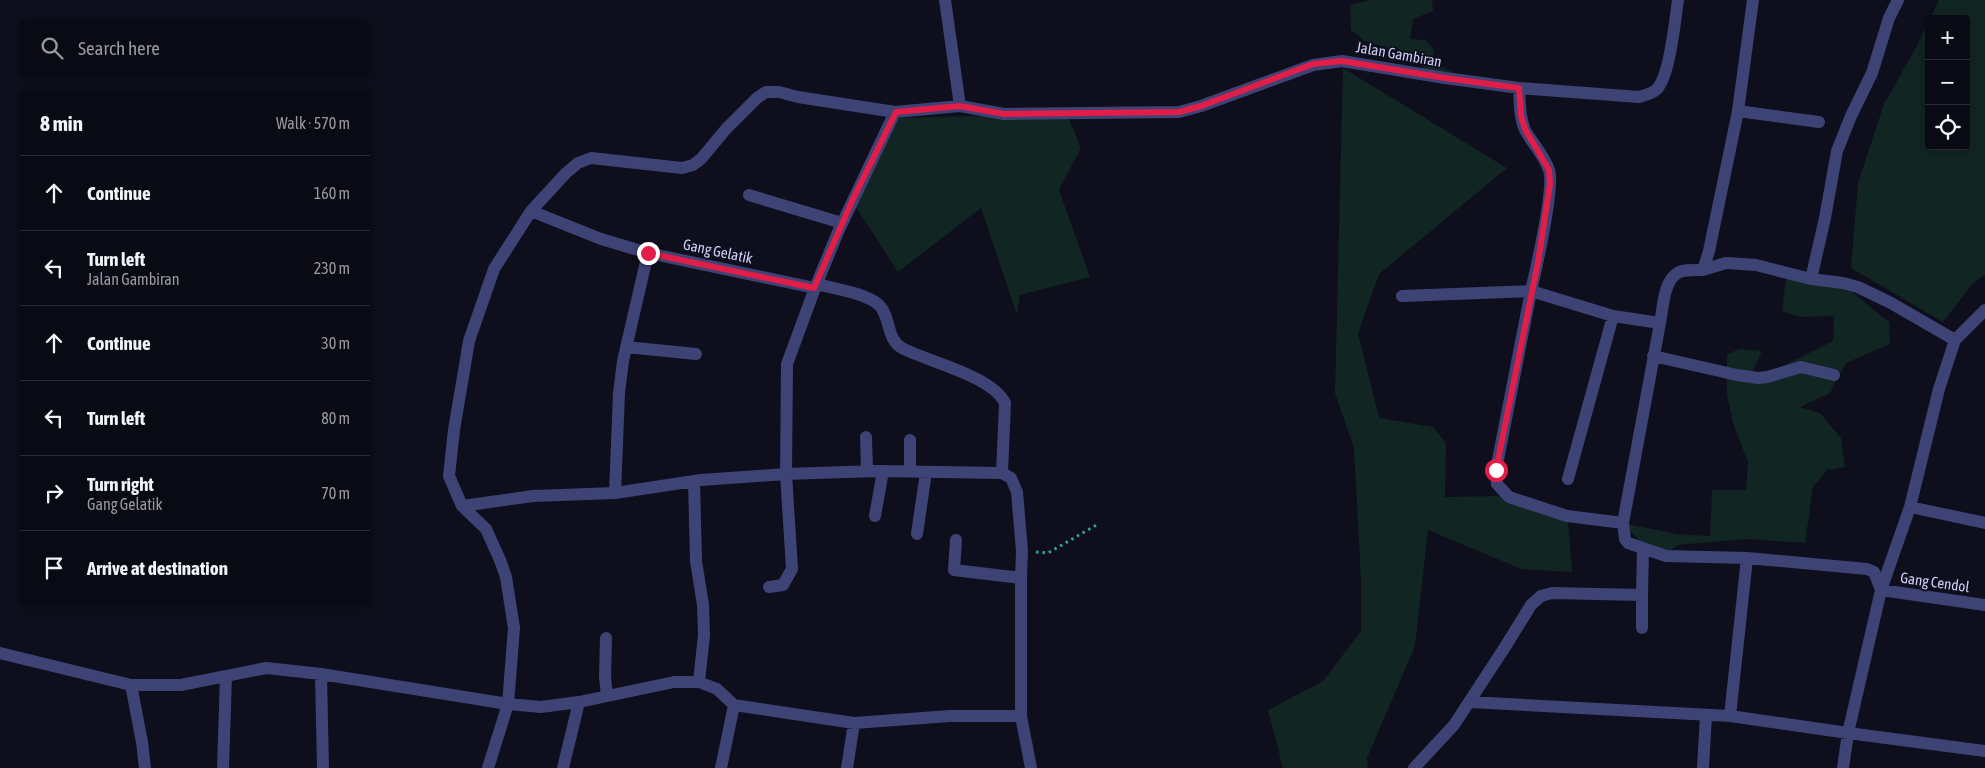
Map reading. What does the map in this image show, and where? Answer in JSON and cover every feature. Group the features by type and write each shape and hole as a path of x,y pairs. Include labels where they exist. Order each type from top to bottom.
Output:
{"street":[{"path":"945,0 960,106"},
{"name":"Jalan Gambiran","path":"532,211 566,173 578,163 592,158 682,168 693,165 708,152 726,129 757,98 766,92 778,92 798,97 896,112 960,106 1004,114 1179,112 1201,106 1313,64 1342,61 1519,88 1639,97 1652,93 1662,82 1673,37 1678,0"},
{"path":"1702,270 1709,251 1738,111 1753,0"},
{"path":"1811,279 1826,218 1837,151 1851,116 1872,73 1889,18 1898,0"},
{"path":"1519,88 1521,116 1525,129 1549,170 1550,184 1538,262 1496,470 1498,484 1509,497 1567,516 1623,523"},
{"path":"1738,111 1819,122"},
{"path":"769,587 783,585 792,569 786,474 788,364 816,286 842,223 896,112"},
{"path":"749,195 842,223"},
{"path":"488,768 508,704 514,628 506,577 500,560 486,529 462,506 449,476 454,430 469,341 494,269 532,211"},
{"name":"Gang Gelatik","path":"532,211 601,239 648,253 816,286 866,298 879,305 884,312 891,335 900,347 965,374 994,389 1000,395 1005,403 1002,473"},
{"path":"615,493 619,393 626,347 648,253"},
{"path":"1880,590 1874,572 1867,569 1747,558 1666,556 1628,543 1625,539 1623,523 1653,356 1670,281 1676,274 1726,264 1756,265 1811,279 1843,283 1873,293 1955,340"},
{"path":"1402,296 1531,291 1613,316 1660,322"},
{"path":"1842,768 1880,590 1910,507 1939,389 1955,340 1985,310"},
{"path":"1568,479 1613,316"},
{"path":"626,347 696,354"},
{"path":"1653,356 1758,378 1801,367 1834,375"},
{"path":"866,437 866,471"},
{"path":"910,440 910,471"},
{"path":"462,506 533,496 615,493 694,481 786,474 866,471 1002,473 1010,478 1017,492 1022,552 1021,716 1031,768"},
{"path":"876,516 883,471"},
{"path":"917,534 926,472"},
{"path":"694,481 696,561 703,605 704,635 699,682"},
{"path":"1910,507 1985,522"},
{"path":"956,540 954,570 1021,578"},
{"path":"1642,628 1643,549"},
{"path":"1730,716 1747,558"},
{"name":"Gang Cendol","path":"1880,590 1985,605"},
{"path":"1414,768 1454,725 1531,605 1541,596 1552,593 1642,596"},
{"path":"606,638 605,677 608,696"},
{"path":"0,653 131,685 181,685 266,668 321,674 508,704 541,707 579,702 674,682 699,682 717,689 734,705 854,723 950,716 1021,716"},
{"path":"321,674 323,768"},
{"path":"223,768 226,676"},
{"path":"131,685 148,767"},
{"path":"563,768 579,702"},
{"path":"1470,702 1730,716 1985,751"},
{"path":"721,768 734,705"},
{"path":"1703,768 1706,715"},
{"path":"847,768 854,723"}],"path":[{"path":"1022,552 1048,553 1098,524"}],"green space":[{"path":"1370,0 1432,0 1433,11 1413,19 1410,39 1426,40 1434,50 1432,62 1452,72 1448,76 1429,72 1407,54 1365,41 1351,30 1350,5"},
{"path":"1939,0 1985,0 1985,275 1973,283 1943,322 1851,268 1858,183 1884,104 1925,29 1925,150 1970,150 1970,15 1932,15"},
{"path":"1343,68 1507,168 1379,274 1358,334 1379,418 1433,427 1446,443 1445,497 1504,496 1568,521 1572,572 1521,569 1428,530 1415,646 1367,758 1368,768 1283,768 1268,710 1323,681 1361,631 1361,580 1354,448 1335,393"},
{"path":"1067,114 1081,148 1059,190 1090,277 1020,295 1017,315 981,208 898,272 852,201 893,118"},
{"path":"1786,278 1841,283 1889,322 1890,344 1846,363 1830,393 1800,407 1820,413 1841,438 1845,467 1827,470 1813,487 1805,543 1748,539 1677,545 1666,555 1646,548 1623,523 1677,534 1710,536 1712,490 1746,490 1748,462 1734,426 1727,396 1727,354 1740,349 1762,351 1751,374 1765,375 1833,341 1834,316 1800,317 1782,311"}],"route":[{"path":"648,253 814,288 852,201 896,112 960,106 1004,114 1179,112 1201,106 1313,64 1342,61 1519,88 1521,116 1525,129 1549,170 1550,184 1538,262 1496,470"}]}
